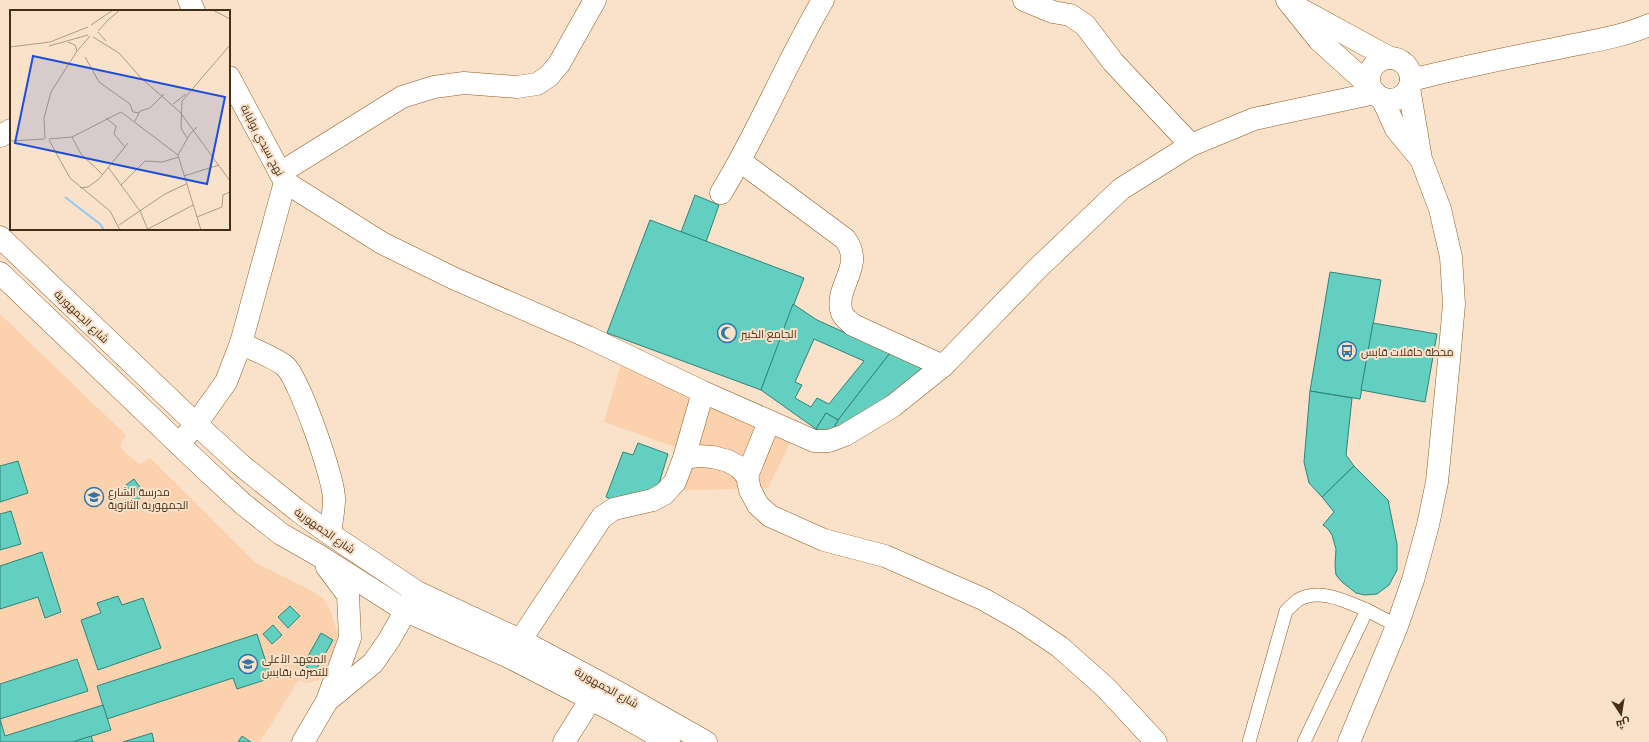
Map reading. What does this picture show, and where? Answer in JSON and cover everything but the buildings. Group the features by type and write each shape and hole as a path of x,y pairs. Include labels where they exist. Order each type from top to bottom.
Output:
{"street":[{"path":"188,0 193,10"},
{"path":"179,444 196,424 226,382 241,343 283,178 402,97 434,87 464,83 517,87 537,84 549,76 559,64 595,0"},
{"path":"721,193 740,161 809,23 823,0"},
{"path":"1024,0 1053,12 1070,15 1085,25 1113,62 1190,145"},
{"path":"1290,3 1319,40 1376,92 1389,100 1404,94 1403,72"},
{"path":"1290,3 1403,72 1421,159 1440,208 1451,257 1454,304 1437,482 1428,525 1397,626 1349,742"},
{"path":"1421,159 1396,129 1376,92 1370,73 1372,67 1377,62 1403,72 1477,64 1601,39 1649,25"},
{"name":"نهج سيدي بولبابة","path":"230,79 283,178"},
{"path":"283,178 382,243 453,278 588,337 770,422 814,441 829,441 845,435 893,406 943,366 1038,268 1121,189 1190,145 1254,119 1376,92"},
{"path":"0,136 10,131"},
{"path":"740,161 845,239 851,247 853,258 842,296 841,306 843,315 853,325 943,366"},
{"name":"شارع الجمهورية","path":"0,237 196,424 241,465 297,510 417,592 514,648 591,699 669,742"},
{"name":"شارع الجمهورية","path":"0,273 243,504 281,534 318,555 406,611 514,648 621,694 706,742"},
{"path":"241,343 285,366 296,384 309,413 330,476 334,500 330,534 318,555 348,595 350,638 327,701 303,742"},
{"path":"514,648 602,517 614,509 653,500 664,494 675,482 684,458 703,392"},
{"path":"747,476 770,422"},
{"path":"684,458 698,456 713,457 728,461 739,467 747,476 750,490 758,505 770,516 824,540 885,556 983,599 1020,620 1060,647 1100,683 1156,742"},
{"path":"327,701 373,662 389,640 417,592"},
{"path":"564,742 591,699"}],"lane":[{"path":"1249,742 1286,611 1298,600 1314,595 1336,598 1366,610 1397,626"},
{"path":"1304,742 1366,610"}],"shaded area":[{"name":"مدرسة الشارع الجمهورية الثانوية","path":"0,314 126,435 120,446 128,455 139,464 150,458 256,563 323,598 331,612 337,632 337,643 328,669 319,680 307,683 299,680 260,742 0,742"},
{"path":"624,353 798,427 768,488 666,491 678,448 604,422"}],"place":[{"name":"الجامع الكبير","path":"727,333"},
{"name":"محطة حافلات قابس","path":"1347,351"},
{"name":"مدرسة الشارع الجمهورية الثانوية","path":"94,497"},
{"name":"المعهد الأعلى للتصرف بقابس","path":"248,664"}]}
